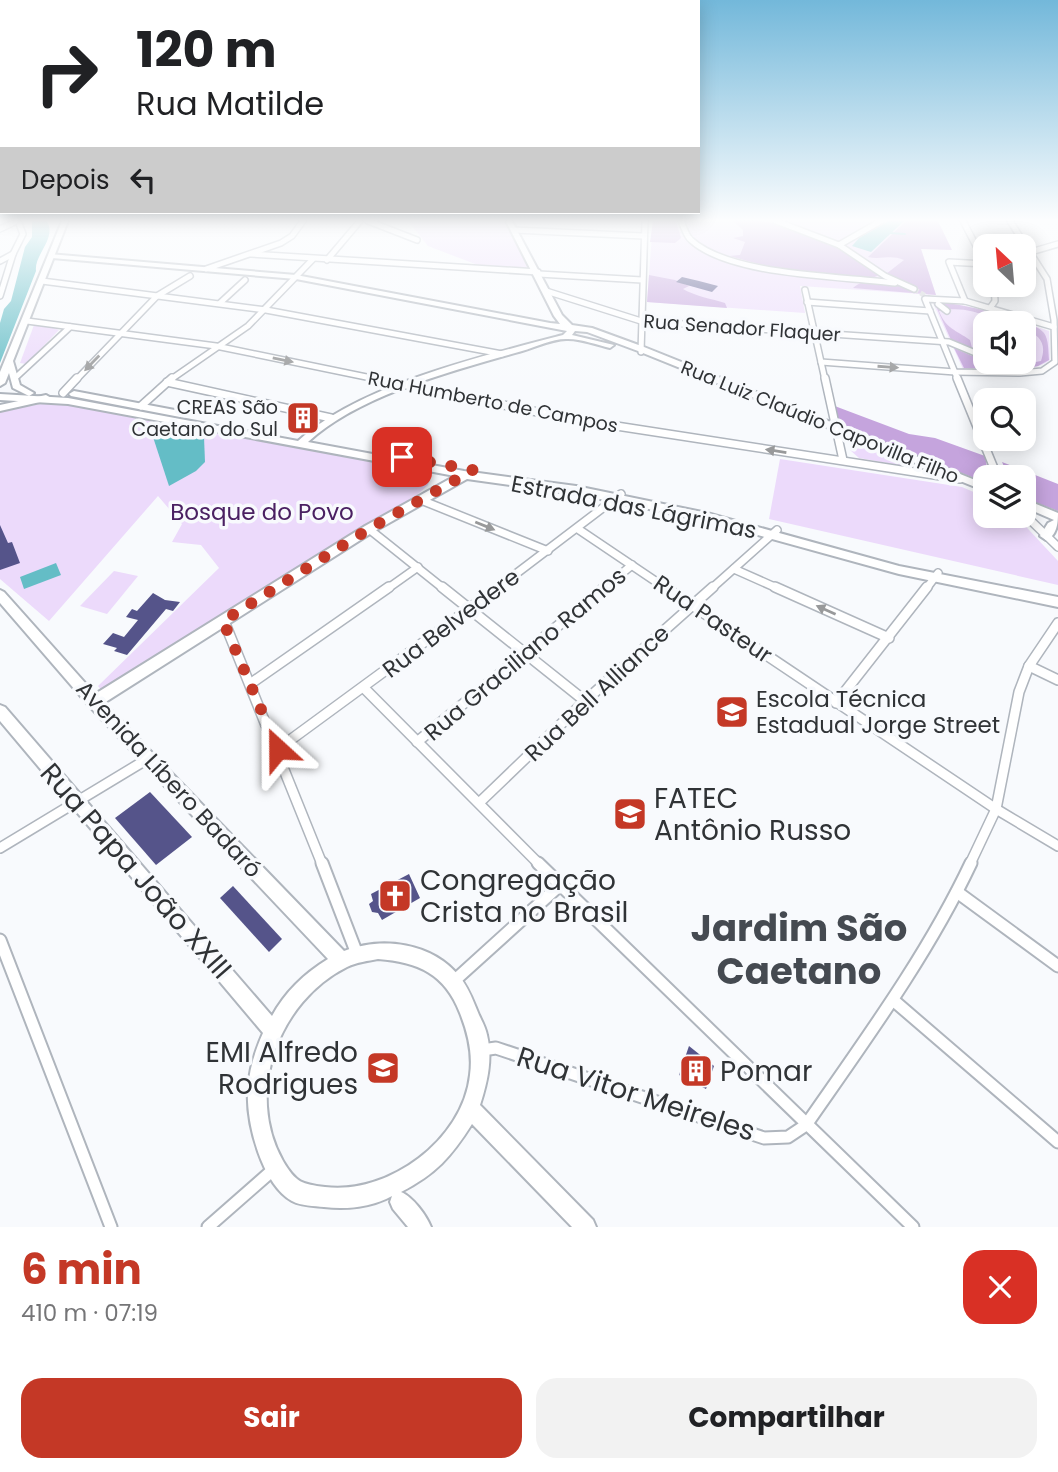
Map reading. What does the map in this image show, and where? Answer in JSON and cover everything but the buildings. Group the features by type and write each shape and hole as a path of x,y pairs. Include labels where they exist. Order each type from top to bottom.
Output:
{"main road":[{"path":"0,383 42,281"},
{"path":"14,379 19,388 29,393"}],"street":[{"path":"63,393 158,296 186,278"},
{"path":"221,278 293,281"},
{"path":"273,278 549,329"},
{"path":"141,406 167,382 248,326 295,278"},
{"path":"301,442 331,418 407,385 564,337 571,331 558,316 540,278"},
{"path":"616,278 642,280 641,350"},
{"path":"858,278 895,283 914,289"},
{"path":"888,278 895,283"},
{"path":"956,278 965,301"},
{"path":"821,362 955,372 1042,371 1055,362 1055,304 1046,278"},
{"path":"220,303 244,280"},
{"path":"42,281 266,310 502,355"},
{"path":"0,296 2,286"},
{"path":"805,290 843,460"},
{"name":"Rua Senador Flaquer","path":"546,291 641,321 943,341 973,352"},
{"path":"990,308 995,298"},
{"path":"993,465 925,299 965,301 1055,322"},
{"path":"807,302 930,311"},
{"path":"938,304 947,311"},
{"path":"528,347 540,342 558,316"},
{"name":"Rua Humberto de Campos","path":"27,321 216,346 606,425 960,479"},
{"name":"Rua Luiz Claúdio Capovilla Filho","path":"549,329 567,326 641,350 973,484"},
{"path":"10,362 14,379 70,327"},
{"name":"Rua Luiz Claúdio Capovilla Filho","path":"549,329 564,337 618,343"},
{"path":"167,382 331,418"},
{"name":"Estrada das Lágrimas","path":"0,392 63,393 141,406 428,468 470,472"},
{"name":"Estrada das Lágrimas","path":"0,397 46,398 619,497 775,532 880,566 1058,595"},
{"path":"0,408 46,398"},
{"path":"428,468 434,480 433,493"},
{"path":"94,702 369,529 470,472"},
{"name":"Rua Belvedere","path":"278,749 470,610 619,497"},
{"path":"421,500 548,551"},
{"path":"1036,509 1058,520 1046,536"},
{"path":"1036,526 1058,547"},
{"path":"369,529 585,701"},
{"name":"Rua Pasteur","path":"578,529 996,809 1058,846"},
{"name":"Rua Bell Alliance","path":"480,802 585,701 775,532"},
{"name":"Rua Graciliano Ramos","path":"418,742 632,565"},
{"path":"250,684 418,567"},
{"path":"734,569 888,638"},
{"path":"836,703 937,576"},
{"name":"Estrada das Lágrimas","path":"937,576 1058,602"},
{"name":"Avenida Líbero Badaró","path":"0,594 94,702 349,957"},
{"path":"223,621 278,749 349,957"},
{"path":"806,1125 893,1000 957,892 996,809 1010,728 1030,666 1058,623"},
{"path":"1030,666 1058,680"},
{"path":"364,688 560,885 914,1227"},
{"name":"Rua Papa João XXIII","path":"0,711 272,1031"},
{"path":"0,848 149,758"},
{"path":"454,981 560,885"},
{"path":"957,892 1058,966"},
{"path":"0,940 111,1227"},
{"path":"378,951 400,951 419,957 438,967 454,981 473,1013 482,1051 482,1078 464,1139 442,1170 414,1195 400,1202 381,1210 347,1214 315,1205 288,1186 275,1169 259,1127 256,1094 261,1062 272,1031 291,1001 314,977 349,957 378,951"},
{"path":"893,1000 1058,1142"},
{"name":"Rua Vitor Meireles","path":"482,1051 496,1048 764,1138 788,1137 806,1125"},
{"path":"474,1112 586,1227"},
{"path":"208,1227 275,1169"},
{"path":"400,1202 421,1227"}],"green space":[{"path":"649,278 931,278 936,295 800,286 805,313 647,302"},
{"path":"933,303 986,311 973,311 973,370 963,369"},
{"path":"34,325 47,325 59,330 26,364 20,363"},
{"path":"1036,327 1049,331 1050,360 1036,367"},
{"name":"Bosque do Povo","path":"47,403 95,409 425,470 430,477 428,485 417,495 103,692 98,686 219,568 201,545 172,542 182,524 158,496 49,621 0,579 0,411"},
{"path":"859,444 911,463 910,467 859,458 850,450 853,445"},
{"path":"780,459 962,487 973,492 973,528 1027,528 1058,561 1058,585 769,519"},
{"path":"114,571 138,576 107,614 80,606"}],"shaded area":[{"path":"649,278 666,278 689,286 683,289 725,303 727,308 647,302"},
{"path":"893,278 931,278 936,295 853,288 873,281 911,289"},
{"path":"943,302 987,311 939,311 948,325 970,340 972,348 952,342 935,304"},
{"path":"1036,328 1047,339 1049,360 1036,366 1036,362 1041,361 1043,349"},
{"path":"954,348 973,356 973,368 964,368"},
{"path":"832,405 909,434 935,438 985,456 987,465 973,465 973,477 839,426"},
{"path":"1036,475 1058,484 1058,511 1036,503"}],"water":[{"path":"17,278 33,278 0,363 0,323 4,309 11,301"},
{"path":"162,428 204,437 205,462 196,471 169,486 152,434 152,430"},
{"path":"56,563 61,575 24,589 20,577"}],"tunnel":[{"path":"914,289 936,302"}],"place":[{"name":"CREAS São Caetano do Sul","path":"303,418"},
{"name":"Escola Técnica Estadual Jorge Street","path":"732,712"},
{"name":"FATEC Antônio Russo","path":"630,814"},
{"name":"Congregação Crista no Brasil","path":"395,896"},
{"name":"EMI Alfredo Rodrigues","path":"383,1068"},
{"name":"Pomar","path":"696,1071"}],"district":[{"name":"Jardim São Caetano","path":"799,950"}],"route":[{"path":"278,749 223,621 369,529 473,470 402,457"}]}
